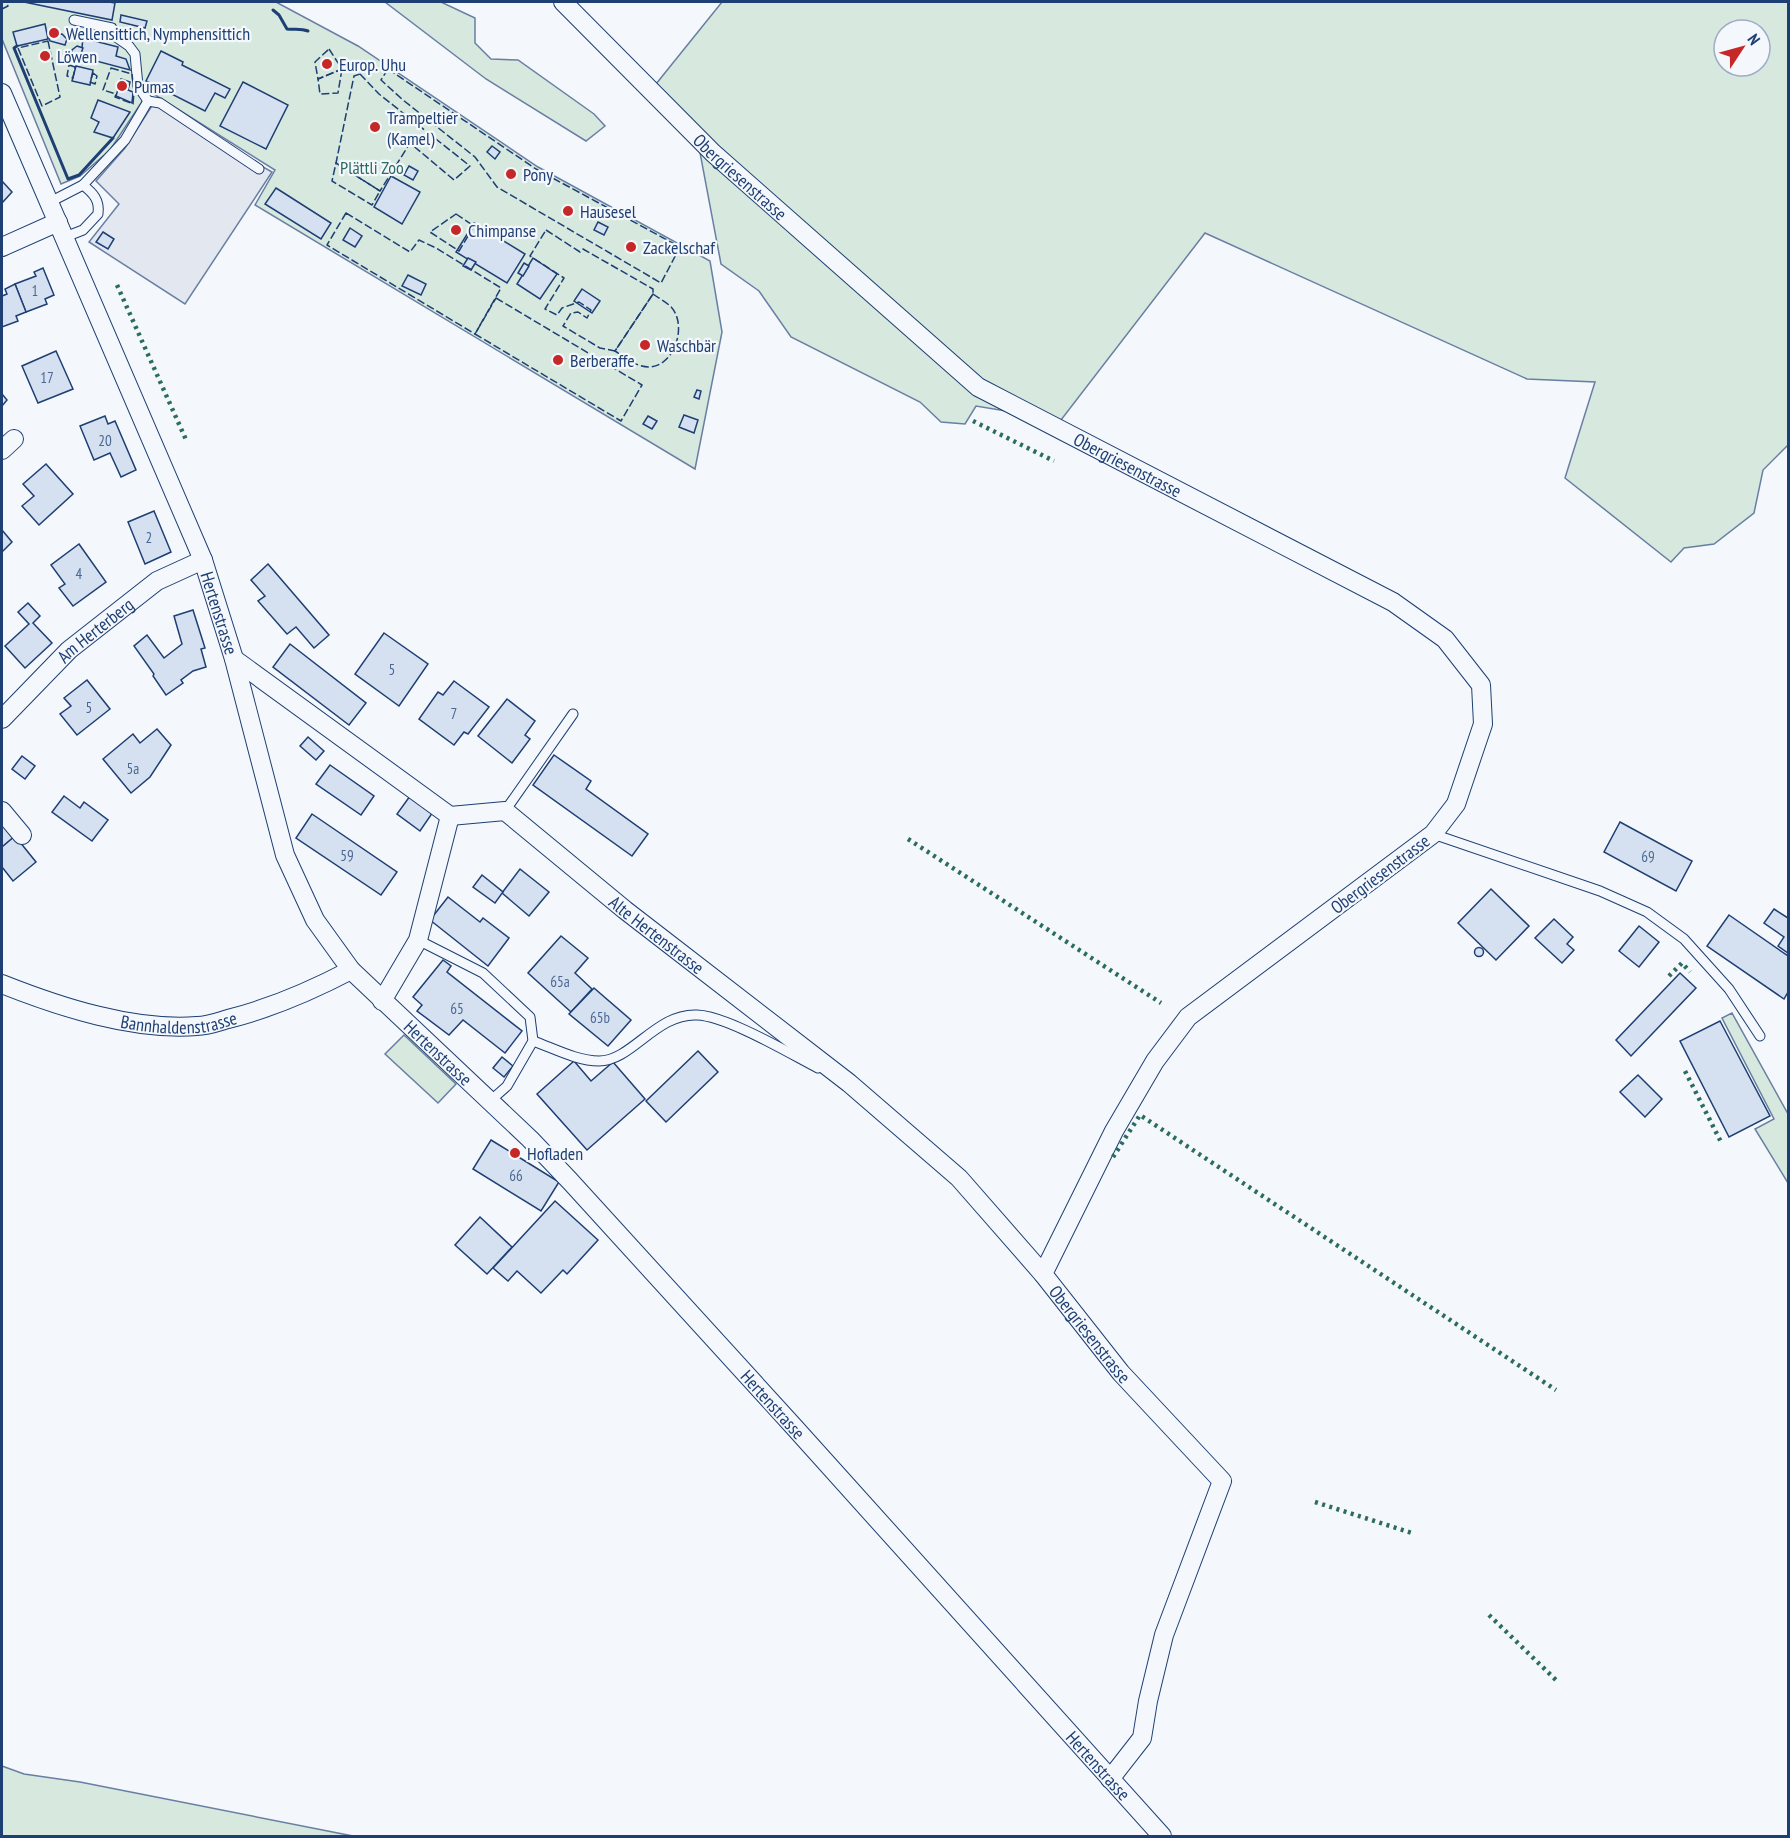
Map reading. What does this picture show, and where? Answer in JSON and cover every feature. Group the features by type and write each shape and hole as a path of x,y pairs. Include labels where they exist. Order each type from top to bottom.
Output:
{"street":[{"name":"Obergriesenstrasse","path":"563,2 713,153 978,387 1393,602 1446,639 1481,686 1483,724 1456,804 1433,834 1188,1017 1155,1061 1114,1131 1043,1274 1120,1373 1222,1481 1164,1635 1148,1701 1142,1738 1110,1779"},
{"name":"Hertenstrasse","path":"2,93 203,560 234,659 285,855 315,920 351,970 489,1102 530,1138 570,1181 1162,1836"},
{"path":"2,247 62,230"},
{"name":"Am Herterberg","path":"2,719 69,650 104,622 157,581 203,560"},
{"path":"234,659 450,816 505,811"},
{"path":"2,811 22,835"},
{"name":"Alte Hertenstrasse","path":"505,811 625,910 849,1083 959,1178 1043,1274"},
{"path":"382,1001 418,940 450,816"},
{"name":"Bannhaldenstrasse","path":"2,984 44,1000 145,1026 198,1026 259,1012 315,989 351,970"}],"lane":[{"path":"74,20 112,28 116,38 129,46 135,54 138,86 148,101 160,103 259,169"},
{"path":"50,202 83,185 125,140 148,101"},
{"path":"62,230 83,230 98,214 96,198 83,185"},
{"path":"505,811 573,714"},
{"path":"1433,834 1600,891 1647,912 1684,939 1729,989 1760,1036"},
{"path":"418,940 483,973 530,1017 533,1041 507,1086 489,1102"},
{"path":"533,1041 584,1059 600,1061 625,1051 668,1022 686,1015 696,1015 714,1018 739,1028 849,1083"}],"green space":[{"name":"Plättli Zoo","path":"2,2 276,2 358,46 538,167 710,261 722,332 695,469 255,205 275,170 149,91 110,150 80,176 61,184 2,39"},
{"path":"385,2 441,2 475,18 475,43 491,59 518,60 594,114 605,126 586,141 486,79"},
{"path":"722,2 1788,2 1788,445 1763,470 1754,513 1714,544 1684,548 1671,562 1565,478 1595,382 1527,379 1205,233 1061,420 976,406 965,424 941,422 920,402 791,337 759,291 721,264 695,126 656,84"},
{"path":"1732,1013 1788,1114 1788,1183 1755,1129 1774,1119 1722,1018"},
{"path":"404,1035 456,1084 438,1103 385,1054"},
{"path":"2,1766 24,1774 80,1782 353,1836 2,1836"}],"shaded area":[{"path":"153,104 272,172 185,304 89,242 119,204 96,181 125,148"}],"building":[{"path":"24,2 109,2 115,3 112,20"},
{"path":"121,15 147,21 145,28 120,22"},
{"path":"45,24 48,39 17,46 13,32"},
{"path":"62,34 67,39 65,45 50,41 48,35"},
{"path":"83,38 118,47 116,56 126,59 130,70 81,57"},
{"path":"77,46 83,48 78,61 70,59 72,50"},
{"path":"161,51 183,62 182,65 230,89 225,98 215,93 205,111 146,81"},
{"path":"76,66 93,70 90,85 72,81"},
{"path":"121,79 130,82 128,90 133,92 132,103 116,96"},
{"path":"243,82 288,105 266,149 220,126"},
{"path":"98,100 130,112 113,138 94,132 99,122 91,118"},
{"path":"492,146 500,152 495,159 487,152"},
{"path":"409,166 418,171 413,180 404,175"},
{"path":"391,176 420,192 402,224 374,207"},
{"path":"2,181 12,192 2,203"},
{"path":"276,188 331,223 321,239 265,204"},
{"path":"598,222 608,227 604,235 594,230"},
{"path":"474,223 525,254 507,283 456,252"},
{"path":"350,228 362,236 355,247 343,240"},
{"path":"103,232 114,239 108,249 96,242"},
{"path":"468,258 476,262 471,270 463,266"},
{"path":"533,258 557,274 540,299 517,284"},
{"path":"524,263 529,266 523,276 518,273"},
{"path":"43,268 54,295 45,299 47,304 26,312 15,284 36,276 34,272"},
{"path":"408,275 426,284 421,295 402,286"},
{"path":"15,284 26,312 16,316 18,321 2,327 2,296 7,294 5,289"},
{"path":"582,289 600,301 592,313 574,301"},
{"path":"56,351 73,389 38,403 22,366"},
{"path":"697,390 701,391 699,399 694,397"},
{"path":"2,394 7,400 2,406"},
{"path":"684,415 698,420 694,433 679,427"},
{"path":"105,416 108,424 115,421 136,470 121,477 110,453 94,460 80,426"},
{"path":"648,416 657,421 652,429 643,424"},
{"path":"46,464 73,494 39,525 22,506 34,496 23,484"},
{"path":"154,511 171,552 145,564 128,522"},
{"path":"2,530 12,542 2,552"},
{"path":"79,544 106,582 73,606 59,588 65,584 51,565"},
{"path":"268,564 329,635 314,648 296,627 287,634 258,601 265,596 251,580"},
{"path":"28,603 40,616 33,623 52,643 25,668 5,646 29,624 18,612"},
{"path":"193,610 205,648 201,649 206,667 193,671 181,680 183,683 166,695 134,646 147,635 164,658 182,644 174,616"},
{"path":"384,633 428,664 399,706 355,674"},
{"path":"290,644 366,703 349,725 273,667"},
{"path":"87,680 110,709 77,735 60,714 71,706 64,698"},
{"path":"454,681 489,707 468,734 464,732 454,745 419,719 438,692 443,695"},
{"path":"507,699 535,721 525,735 530,739 512,763 478,736"},
{"path":"157,729 171,745 150,777 131,793 103,759 133,734 140,743"},
{"path":"308,737 324,751 316,760 300,746"},
{"path":"554,755 591,781 586,789 648,834 632,856 533,785"},
{"path":"22,756 35,766 25,779 12,769"},
{"path":"330,765 374,796 361,815 316,784"},
{"path":"64,796 80,808 84,802 108,820 92,841 52,812"},
{"path":"410,796 433,812 420,831 397,814"},
{"path":"312,814 397,872 381,895 296,838"},
{"path":"2,820 15,836 2,847"},
{"path":"1620,822 1692,861 1676,891 1604,852"},
{"path":"15,836 36,862 13,881 2,867 2,847"},
{"path":"520,869 549,892 529,916 502,893"},
{"path":"482,875 503,892 495,903 473,887"},
{"path":"1491,889 1529,926 1496,960 1458,923"},
{"path":"448,897 480,922 483,918 509,938 488,966 430,920"},
{"path":"1774,909 1788,918 1788,953 1778,946 1784,937 1764,923"},
{"path":"1729,915 1788,956 1788,992 1784,999 1707,946"},
{"path":"1554,919 1573,937 1567,944 1574,950 1562,963 1535,938"},
{"path":"1639,926 1659,942 1639,967 1619,951"},
{"path":"561,936 588,958 575,973 592,989 571,1012 528,973"},
{"path":"1479,947 1484,952 1479,957 1474,952"},
{"path":"443,960 451,966 447,972 522,1031 505,1053 463,1020 449,1035 417,1011 422,1005 413,997"},
{"path":"1680,973 1696,988 1631,1056 1616,1040"},
{"path":"594,988 631,1020 608,1046 569,1014"},
{"path":"1720,1021 1770,1116 1729,1137 1680,1041"},
{"path":"698,1051 718,1072 666,1122 646,1101"},
{"path":"502,1057 513,1066 504,1077 493,1068"},
{"path":"574,1061 591,1081 613,1062 645,1099 587,1150 537,1094"},
{"path":"1638,1075 1662,1099 1645,1117 1620,1092"},
{"path":"491,1140 559,1182 541,1211 473,1169"},
{"path":"555,1201 598,1240 567,1274 563,1270 541,1293 517,1271 508,1281 493,1268"},
{"path":"480,1217 512,1247 487,1274 455,1245"}],"hedge":[{"path":"117,285 187,442"},
{"path":"973,421 1054,461"},
{"path":"908,839 1161,1003"},
{"path":"1669,976 1682,963 1690,972"},
{"path":"1685,1071 1721,1142"},
{"path":"1113,1157 1140,1115 1556,1390"},
{"path":"1315,1502 1412,1533"},
{"path":"1489,1615 1557,1681"}],"fence":[{"path":"2,9 8,6 6,2"},
{"path":"48,41 60,97 42,106 18,48 48,41"},
{"path":"329,49 342,69 318,79 315,62 329,49"},
{"path":"69,65 75,67 73,78 67,76 69,65"},
{"path":"111,68 132,74 133,104 115,97 116,94 103,90 111,68"},
{"path":"342,69 338,93 320,94 318,79 342,69"},
{"path":"388,69 536,169 680,247 661,283 497,187 475,157 381,80 388,69"},
{"path":"93,73 97,76 95,84 90,82 93,73"},
{"path":"360,74 379,94 470,166 454,180 410,143 380,191 336,163 354,76 360,74"},
{"path":"336,163 380,191 372,205 332,181 336,163"},
{"path":"346,213 410,252 419,240 436,248 501,288 475,334 327,245 346,213"},
{"path":"456,214 474,226 459,251 430,232 456,214"},
{"path":"546,230 580,252 583,249 653,289 653,294 615,351 600,348 563,326 571,313 578,312 587,318 591,310 579,302 562,308 557,315 545,309 564,278 530,256 546,230"},
{"path":"653,294 672,308 676,316 678,334 672,353 666,360 658,365 644,367 631,362 615,351 653,294"},
{"path":"496,298 642,385 621,421 475,334 496,298"}],"wall":[{"path":"273,10 279,15 287,29 308,31"},
{"path":"17,46 14,48 68,179 79,175 113,138"}],"place":[{"name":"Wellensittich, Nymphensittich","path":"54,33"},
{"name":"Löwen","path":"45,56"},
{"name":"Europ. Uhu","path":"327,64"},
{"name":"Pumas","path":"122,86"},
{"name":"Trampeltier (Kamel)","path":"375,127"},
{"name":"Pony","path":"511,174"},
{"name":"Hausesel","path":"568,211"},
{"name":"Chimpanse","path":"456,230"},
{"name":"Zackelschaf","path":"631,247"},
{"name":"Waschbär","path":"645,345"},
{"name":"Berberaffe","path":"558,360"},
{"name":"Hofladen","path":"515,1153"}]}
